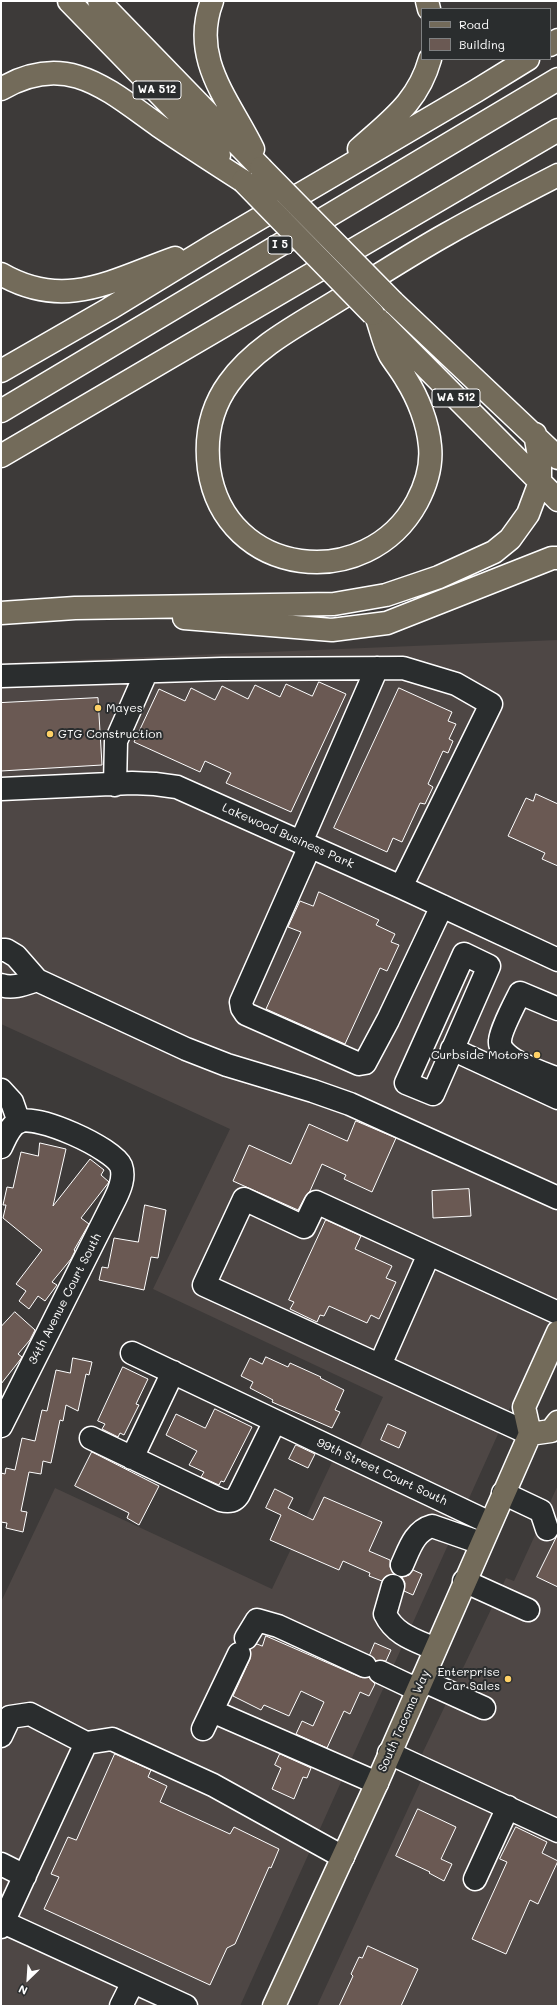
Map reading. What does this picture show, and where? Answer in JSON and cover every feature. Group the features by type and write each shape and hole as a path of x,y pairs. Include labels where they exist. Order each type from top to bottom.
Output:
{"main road":[{"name":"WA 512","path":"69,1 140,72 243,181 375,316 558,500"},
{"name":"WA 512","path":"99,1 393,302 535,434 558,458"},
{"path":"212,1 205,27 206,50 210,66 215,82 245,134 261,168"},
{"path":"323,181 402,111 418,89 430,60"},
{"path":"1,371 109,309 214,244 476,92 526,60"},
{"path":"1,89 22,80 46,74 71,75 86,79 113,92 182,141 243,181"},
{"name":"I 5","path":"1,411 558,79"},
{"path":"1,456 558,130"},
{"path":"375,316 389,353 413,392 426,424 431,455 428,476 421,495 410,516 400,527 380,544 363,553 332,562 315,563 282,558 265,550 249,539 236,527 219,503 214,489 208,461 207,438 212,415 228,385 247,362 291,329 446,235 558,175"},
{"path":"1,274 16,282 39,290 74,292 94,288 214,244"},
{"path":"1,613 76,608 334,604 386,595 439,577 494,552 510,539 528,514 540,482 540,461 535,434"},
{"path":"76,608 263,626 332,630 387,623 552,558 558,558"},
{"path":"558,1332 524,1408 530,1434 551,1431 558,1422"},
{"name":"South Tacoma Way","path":"274,2006 377,1783 464,1581 530,1434"}],"street":[{"path":"377,668 241,1002 242,1008 246,1014 359,1064 365,1063 388,1020 442,906"},
{"path":"1,676 146,673 222,669 403,668 456,684 492,704 401,887"},
{"path":"115,785 116,741 146,673"},
{"name":"Lakewood Business Park","path":"1,789 147,783 177,787 401,887 558,960"},
{"path":"1,950 6,950 16,956 37,980 186,1049 226,1065 313,1090 350,1104 558,1198"},
{"path":"464,954 489,966 452,1049 433,1094 406,1082 464,954"},
{"path":"1,985 7,987 37,980"},
{"path":"558,1009 520,992 500,1040 501,1049 507,1056 558,1080"},
{"path":"452,1049 558,1098"},
{"path":"1,1090 12,1102 19,1122 10,1130 1,1147"},
{"name":"34th Avenue Court South","path":"1,1426 119,1191 122,1180 122,1169 114,1157 93,1143 40,1123 28,1120 19,1122"},
{"path":"530,1434 204,1285 244,1199 304,1227 316,1202 558,1313"},
{"path":"380,1365 429,1254"},
{"name":"99th Street Court South","path":"132,1353 490,1523"},
{"path":"132,1458 173,1372"},
{"path":"91,1438 221,1500 229,1501 238,1496 275,1421"},
{"path":"503,1493 541,1511 547,1529"},
{"path":"402,1566 416,1536 424,1528 432,1526 481,1543"},
{"path":"464,1581 528,1610"},
{"path":"393,1586 385,1614 389,1623 396,1631 435,1649"},
{"path":"377,1783 208,1720 242,1646 258,1620 278,1626 373,1669 484,1708"},
{"path":"1,1736 10,1717 30,1714 86,1743 112,1739 214,1785 343,1857"},
{"path":"86,1743 2,1924 186,2006"},
{"path":"389,1753 558,1831"},
{"path":"475,1879 508,1807"},
{"path":"1,1864 24,1876"},
{"path":"121,2006 133,1982"}],"shaded area":[{"path":"558,640 558,1301 240,2006 1,2006 1,1602 55,1488 272,1589 334,1458 351,1465 383,1397 153,1289 230,1129 1,1024 1,663"},
{"path":"558,1485 558,2006 317,2006 431,1759 422,1754 506,1578 514,1581"}],"building":[{"path":"319,682 346,694 291,812 226,783 231,773 205,761 200,772 134,742 159,689 185,701 191,688 215,700 222,686 248,699 255,685 280,697 286,684 312,696"},
{"path":"399,688 452,712 448,721 456,724 449,739 453,741 448,753 443,751 428,784 433,787 425,804 420,803 402,842 393,838 387,852 334,828"},
{"name":"GTG Construction","path":"98,698 102,765 1,771 1,703"},
{"path":"536,794 558,804 558,866 542,859 545,853 508,836 526,798 533,801"},
{"path":"319,892 379,920 376,925 395,934 391,942 399,945 387,971 380,968 345,1044 266,1009 301,932 288,927 300,901 313,906"},
{"path":"356,1121 396,1138 372,1192 344,1179 346,1175 322,1164 310,1191 298,1210 233,1181 249,1145 291,1164 309,1124 347,1141"},
{"path":"40,1143 66,1149 53,1206 90,1159 104,1170 101,1175 109,1182 81,1218 89,1224 74,1250 75,1251 71,1259 52,1282 57,1285 45,1301 38,1296 29,1309 19,1301 26,1291 16,1284 42,1250 3,1218 6,1205 3,1205 7,1187 13,1188 21,1152 38,1156"},
{"path":"469,1189 471,1216 433,1218 432,1191"},
{"path":"145,1205 166,1210 158,1258 151,1257 144,1290 99,1280 102,1267 108,1268 114,1238 138,1242"},
{"path":"326,1220 361,1236 355,1249 392,1266 386,1278 396,1282 379,1319 371,1315 367,1323 329,1306 324,1316 320,1315 317,1322 290,1309 294,1302 289,1300"},
{"path":"15,1312 35,1330 30,1340 18,1354 22,1357 1,1384 1,1327"},
{"path":"266,1357 288,1367 290,1363 321,1377 320,1378 344,1390 335,1410 340,1412 332,1428 272,1402 273,1400 250,1388 253,1382 241,1376 250,1358 262,1364"},
{"path":"73,1358 92,1362 89,1375 86,1374 78,1411 66,1405 63,1421 60,1420 51,1463 43,1461 41,1474 29,1472 21,1511 27,1512 23,1532 6,1528 7,1523 1,1522 1,1473 5,1474 6,1468 15,1470 22,1438 35,1441 42,1410 47,1411 56,1370 70,1373"},
{"path":"123,1367 148,1379 136,1404 139,1405 124,1435 120,1433 118,1437 102,1429 105,1424 98,1421"},
{"path":"215,1409 252,1427 224,1482 221,1481 219,1485 201,1477 204,1472 189,1465 197,1451 166,1435 176,1414 205,1428"},
{"path":"388,1424 406,1432 399,1448 381,1440"},
{"path":"296,1445 315,1454 308,1468 289,1459"},
{"path":"92,1452 159,1486 139,1525 127,1518 129,1513 75,1486"},
{"path":"275,1489 293,1498 288,1508 313,1520 324,1497 382,1522 369,1551 390,1560 390,1567 394,1574 385,1577 382,1581 369,1576 370,1573 343,1561 339,1570 270,1540 281,1515 266,1508"},
{"path":"558,1534 558,1587 537,1577"},
{"path":"413,1570 422,1574 413,1595 404,1591 405,1583 402,1577 409,1575"},
{"path":"266,1636 360,1677 369,1677 375,1684 369,1696 360,1692 350,1714 344,1711 327,1748 296,1734 302,1721 313,1726 324,1702 301,1691 289,1716 264,1705 261,1710 233,1696 250,1659 250,1649 257,1644 262,1646"},
{"path":"375,1643 391,1650 386,1661 376,1661 370,1655"},
{"path":"115,1754 151,1770 148,1777 167,1786 160,1802 230,1834 234,1827 279,1849 271,1868 269,1867 235,1944 227,1948 210,1985 44,1909 59,1877 51,1874 68,1837 76,1840"},
{"path":"280,1754 311,1768 307,1778 303,1777 294,1799 272,1789 281,1768 275,1765"},
{"path":"418,1809 456,1827 441,1859 452,1864 444,1881 429,1873 430,1872 396,1856"},
{"path":"516,1827 547,1842 542,1853 558,1861 538,1904 530,1900 506,1954 472,1939 507,1862 500,1859"},
{"path":"368,1946 418,1969 401,2006 339,2006 353,1976 351,1974 359,1957 362,1958"}],"place":[{"name":"Mayes","path":"98,708"},
{"name":"GTG Construction","path":"50,734"},
{"name":"Curbside Motors","path":"537,1055"},
{"name":"Enterprise Car Sales","path":"508,1679"}]}
